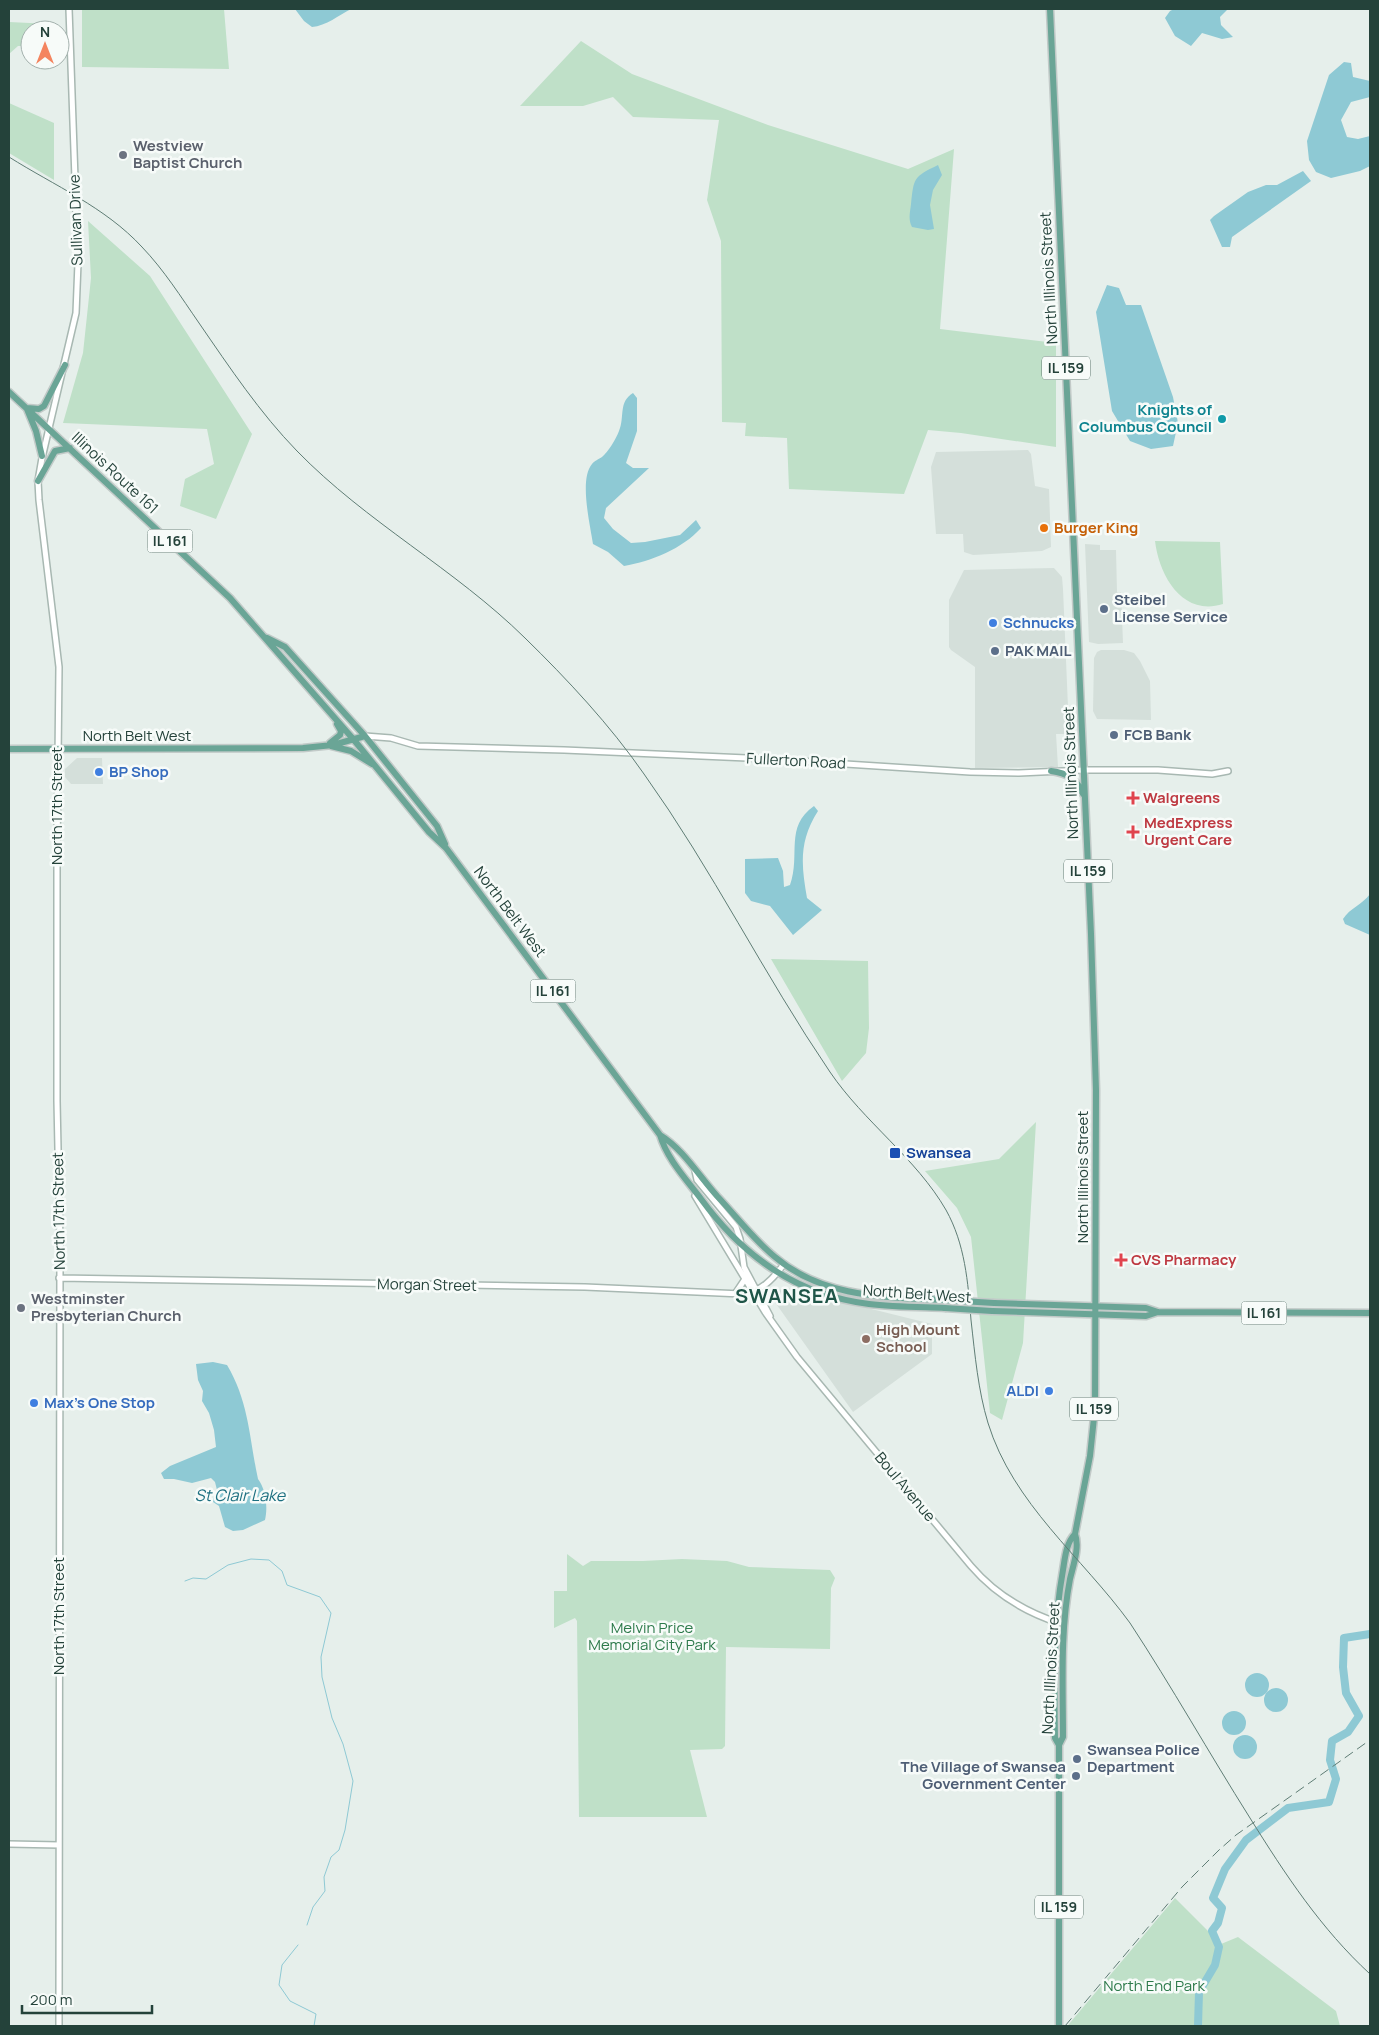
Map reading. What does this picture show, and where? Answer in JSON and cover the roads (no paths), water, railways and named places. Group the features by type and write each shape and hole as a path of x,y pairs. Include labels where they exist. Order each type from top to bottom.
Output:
{"main road":[{"name":"North Illinois Street","path":"1050,9 1084,770 1096,1090 1095,1381 1092,1437 1075,1534 1077,1544 1068,1587 1064,1625 1063,1737 1059,1745 1059,2026"},
{"path":"42,456 36,431 26,408 40,409 44,406 65,365"},
{"name":"Illinois Route 161","path":"9,392 202,571 266,638 274,650 354,740"},
{"path":"38,481 55,451 70,448"},
{"name":"Illinois Route 161","path":"266,638 285,647 365,736"},
{"path":"328,745 338,738 341,731 332,714"},
{"name":"North Belt West","path":"9,749 271,749 328,745 365,736 437,826 446,848"},
{"name":"North Belt West","path":"354,740 429,832 446,848 660,1135 674,1146 762,1246 784,1264 809,1280 851,1293 883,1297 1095,1308"},
{"path":"328,745 351,751 378,769"},
{"path":"1052,771 1060,772 1073,778 1085,800"},
{"name":"North Belt West","path":"660,1135 666,1152 722,1226 741,1245 778,1272 816,1292 849,1301 879,1305 1095,1316"},
{"name":"IL 161","path":"1095,1308 1146,1308 1158,1312 1370,1313"},
{"name":"IL 161","path":"1095,1316 1146,1316 1158,1312"},
{"name":"North Illinois Street","path":"1059,1745 1055,1738 1056,1622 1064,1564 1069,1542 1075,1534"}],"street":[{"name":"Sullivan Drive","path":"50,429 78,299 70,9"},
{"name":"North 17th Street","path":"50,429 42,456 38,481 59,667 57,1101 59,1278 59,2026"},
{"name":"Fullerton Road","path":"365,736 391,738 410,744 430,747 564,750 726,757 970,772 1159,770 1212,774 1228,772"},
{"name":"Boul Avenue","path":"695,1171 697,1180 736,1226 744,1267 755,1291 771,1319 811,1374 980,1576 1012,1602 1064,1625"},
{"name":"Boul Avenue","path":"690,1185 745,1279 755,1291"},
{"path":"755,1291 778,1272 784,1264"},
{"name":"Morgan Street","path":"59,1278 585,1287 735,1294 755,1291"},
{"path":"735,1294 745,1279"},
{"path":"9,1844 59,1845"}],"water":[{"path":"295,9 351,9 327,22 312,27 304,21"},
{"path":"1174,9 1228,9 1220,17 1221,25 1233,37 1222,39 1202,33 1191,46 1175,36 1165,18"},
{"path":"1344,62 1351,63 1353,77 1370,81 1370,97 1351,102 1341,120 1347,137 1358,139 1370,136 1370,166 1360,171 1331,178 1316,172 1309,160 1307,141 1329,75"},
{"path":"938,165 942,175 933,190 930,205 934,229 928,230 912,227 910,216 914,183 924,172"},
{"path":"1303,171 1311,181 1232,237 1230,247 1222,247 1210,220 1214,216 1248,192 1266,185 1277,185"},
{"path":"1107,285 1119,288 1126,305 1141,305 1173,397 1178,423 1173,446 1151,449 1130,441 1112,411 1096,312"},
{"path":"633,393 637,398 637,431 626,463 633,468 649,468 606,508 604,518 613,529 631,543 680,535 696,520 701,528 685,542 666,553 624,566 608,552 593,544 586,502 586,480 592,464 604,455 616,438 621,426 625,401"},
{"path":"814,806 818,811 807,832 803,863 807,898 822,910 793,935 770,906 751,901 745,893 745,859 778,858 783,871 784,887 790,885 793,874 796,832 805,814"},
{"path":"1370,894 1370,935 1345,924 1343,919"},
{"name":"St Clair Lake","path":"213,1362 227,1365 240,1393 258,1479 266,1499 265,1520 243,1530 233,1531 225,1527 219,1506 213,1502 214,1494 217,1490 215,1482 211,1478 192,1483 164,1479 161,1473 170,1466 216,1447 209,1413 202,1401 203,1391 198,1380 196,1364"},
{"path":"1257,1673 1265,1677 1269,1685 1265,1693 1257,1697 1249,1693 1245,1685 1249,1677"},
{"path":"1276,1688 1284,1692 1288,1700 1284,1708 1276,1712 1268,1708 1264,1700 1268,1692"},
{"path":"1234,1711 1242,1715 1246,1723 1242,1731 1234,1735 1226,1731 1222,1723 1226,1715"},
{"path":"1245,1735 1253,1739 1257,1747 1253,1755 1245,1759 1237,1755 1233,1747 1237,1739"}],"waterway":[{"path":"185,1581 193,1578 206,1579 228,1565 251,1559 269,1560 282,1571 287,1585 320,1597 331,1613 321,1657 322,1677 332,1718 343,1744 353,1781 345,1830 339,1850 331,1857 324,1877 325,1891 313,1907 307,1925"},
{"path":"1198,2026 1199,1992 1215,1965 1219,1947 1212,1931 1218,1923 1222,1908 1213,1898 1225,1869 1246,1840 1288,1808 1329,1802 1336,1779 1330,1760 1332,1741 1348,1732 1359,1716 1346,1693 1343,1667 1344,1638 1370,1634"},
{"path":"298,1945 282,1965 279,1985 290,2001 316,2014 314,2026"}],"tram line":[{"path":"9,157 79,198 128,233 165,274 246,390 297,451 352,500 498,613 572,686 631,756 669,810 830,1072 858,1107 920,1174 946,1210 958,1236 964,1264 977,1372 988,1423 999,1452 1014,1479 1050,1529 1130,1623 1290,1880 1336,1939 1370,1974"}],"railway":[{"path":"1065,2026 1182,1887 1219,1850 1236,1835 1370,1740"}],"place":[{"name":"Westview Baptist Church","path":"123,155"},
{"name":"Knights of Columbus Council","path":"1222,419"},
{"name":"Burger King","path":"1044,528"},
{"name":"Steibel License Service","path":"1104,609"},
{"name":"Schnucks","path":"993,623"},
{"name":"PAK MAIL","path":"995,651"},
{"name":"FCB Bank","path":"1114,735"},
{"name":"BP Shop","path":"99,772"},
{"name":"Walgreens","path":"1133,798"},
{"name":"MedExpress Urgent Care","path":"1133,832"},
{"name":"Swansea","path":"895,1153"},
{"name":"CVS Pharmacy","path":"1121,1260"},
{"name":"Westminster Presbyterian Church","path":"21,1308"},
{"name":"High Mount School","path":"866,1339"},
{"name":"ALDI","path":"1049,1391"},
{"name":"Max's One Stop","path":"34,1403"},
{"name":"Swansea Police Department","path":"1077,1759"},
{"name":"The Village of Swansea Government Center","path":"1076,1776"}],"district":[{"name":"SWANSEA","path":"787,1296"}],"park label":[{"name":"Melvin Price Memorial City Park","path":"652,1636"},
{"name":"North End Park","path":"1154,1986"}]}
